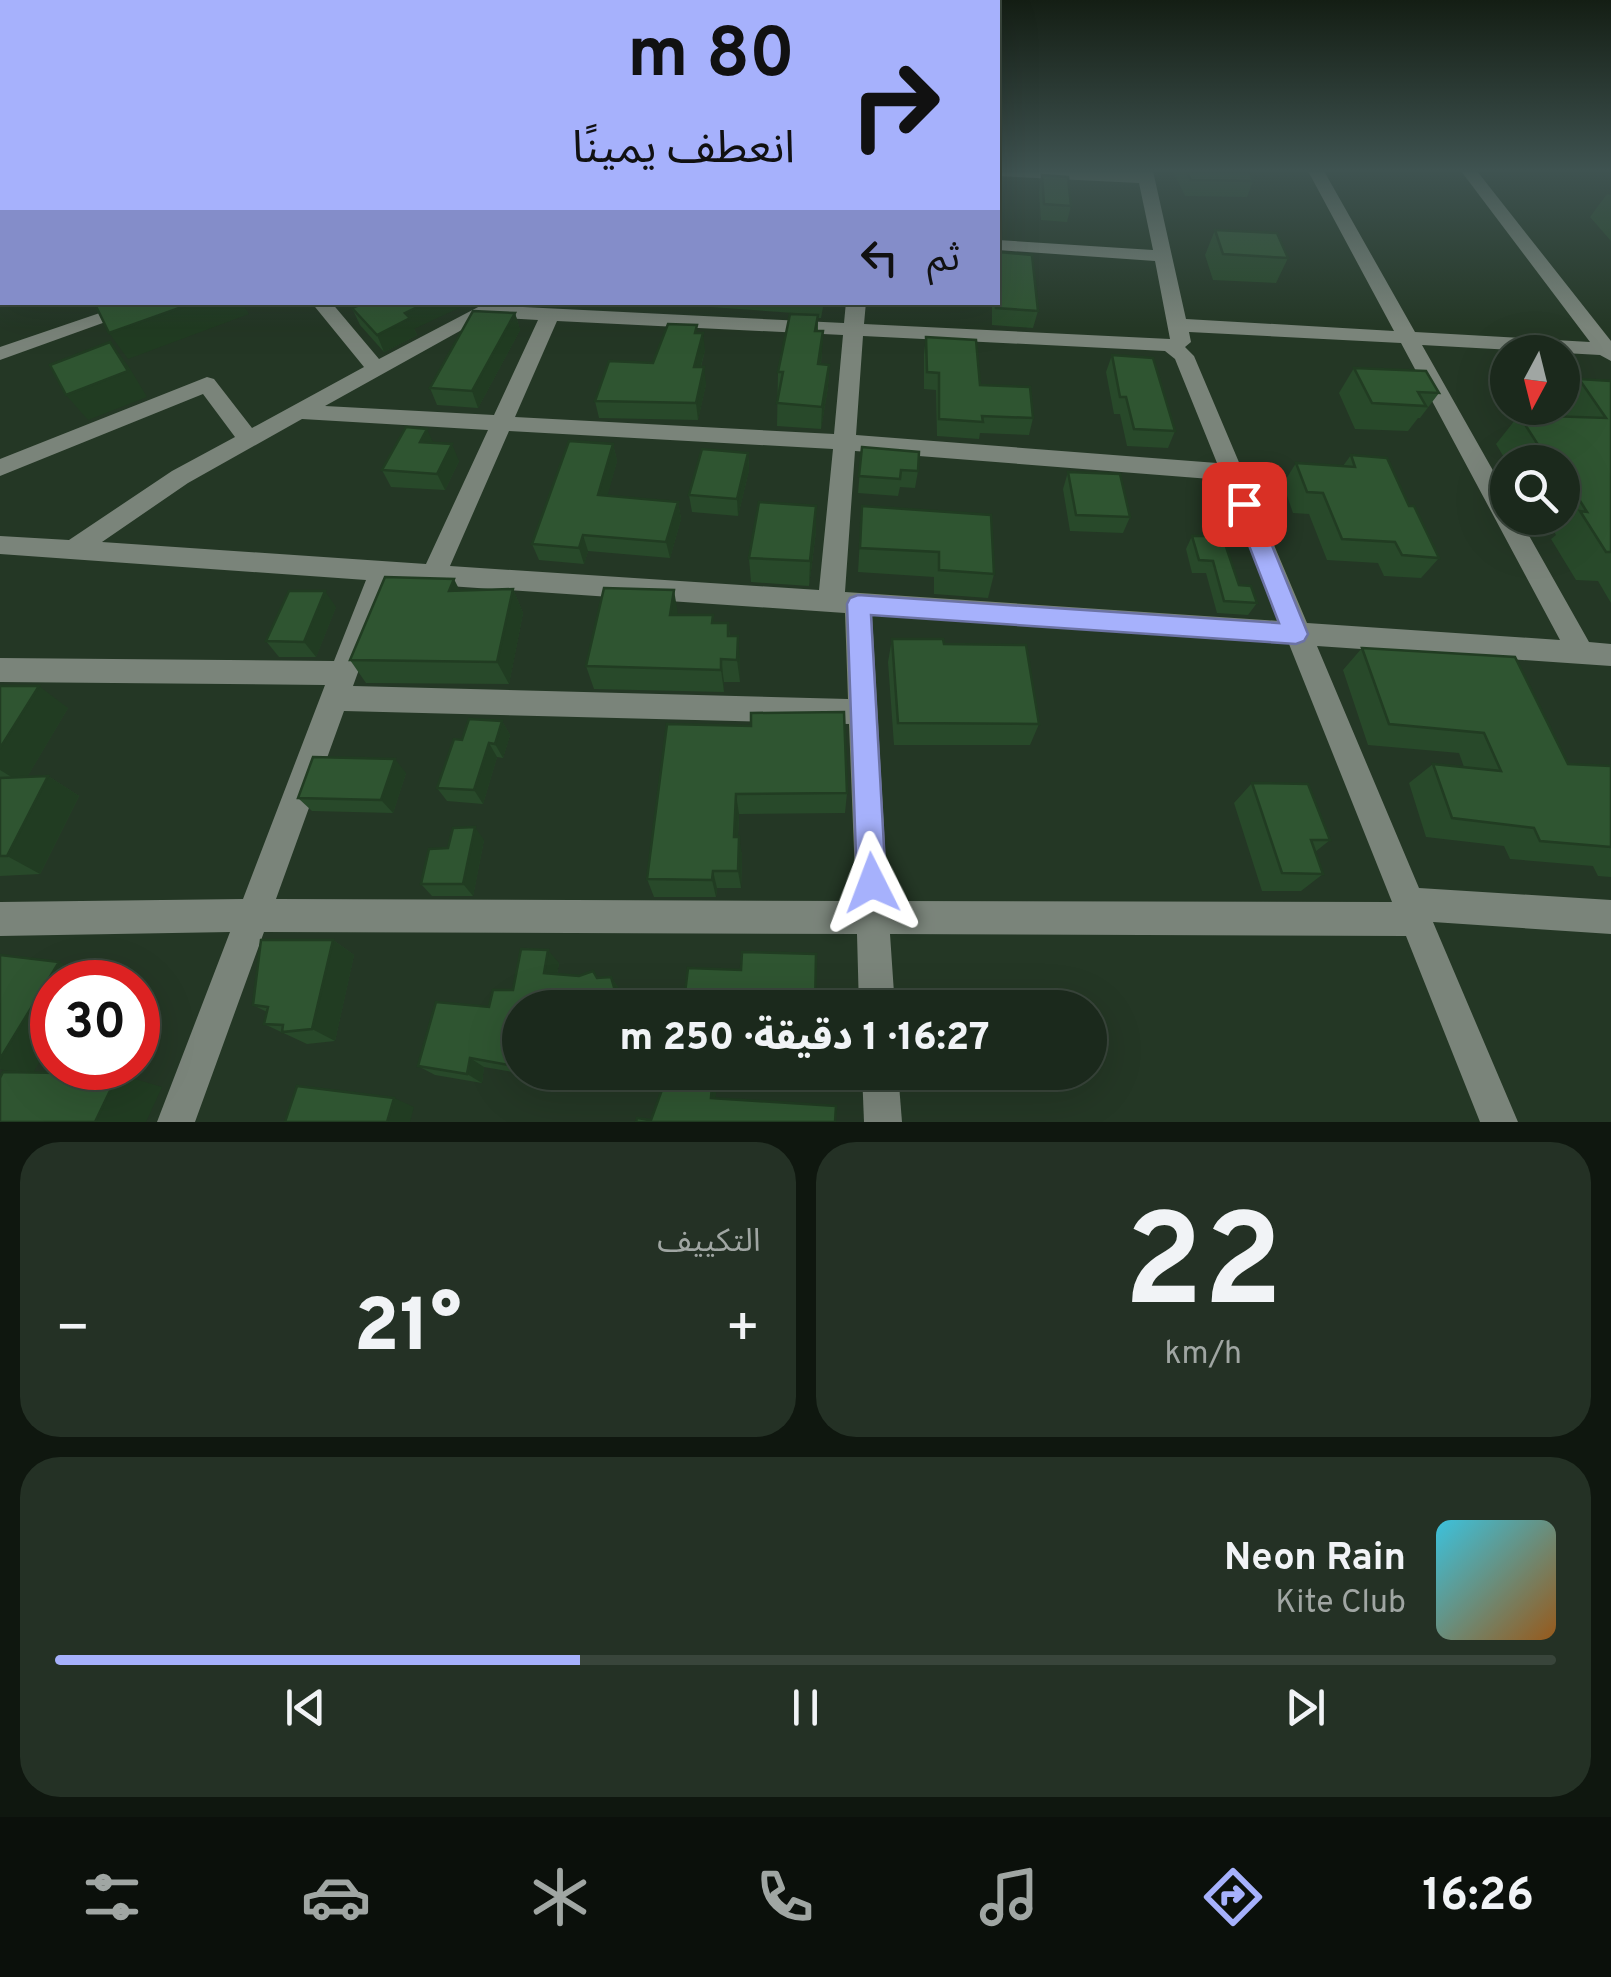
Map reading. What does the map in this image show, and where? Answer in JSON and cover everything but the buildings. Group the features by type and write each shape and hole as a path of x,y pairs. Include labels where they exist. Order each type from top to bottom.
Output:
{"street":[{"path":"1156,223 1184,356 1499,1122"},
{"path":"1346,223 1581,653"},
{"path":"1510,223 1609,351"},
{"path":"1000,245 1163,256"},
{"path":"0,354 143,305"},
{"path":"323,305 376,368"},
{"path":"856,305 844,442 845,604 864,712 877,990"},
{"path":"73,550 180,477 482,312 549,309 1160,343 1170,345 1184,356"},
{"path":"434,576 505,422 549,309"},
{"path":"1178,326 1609,351"},
{"path":"0,468 207,384 248,439"},
{"path":"297,412 844,442 1231,472"},
{"path":"0,545 1611,656"},
{"path":"176,1122 381,573"},
{"path":"0,670 864,712"},
{"path":"0,919 1412,912 1611,917"},
{"path":"881,1090 883,1122"}],"route":[{"path":"872,883 858,604 1296,634 1244,504"}]}
